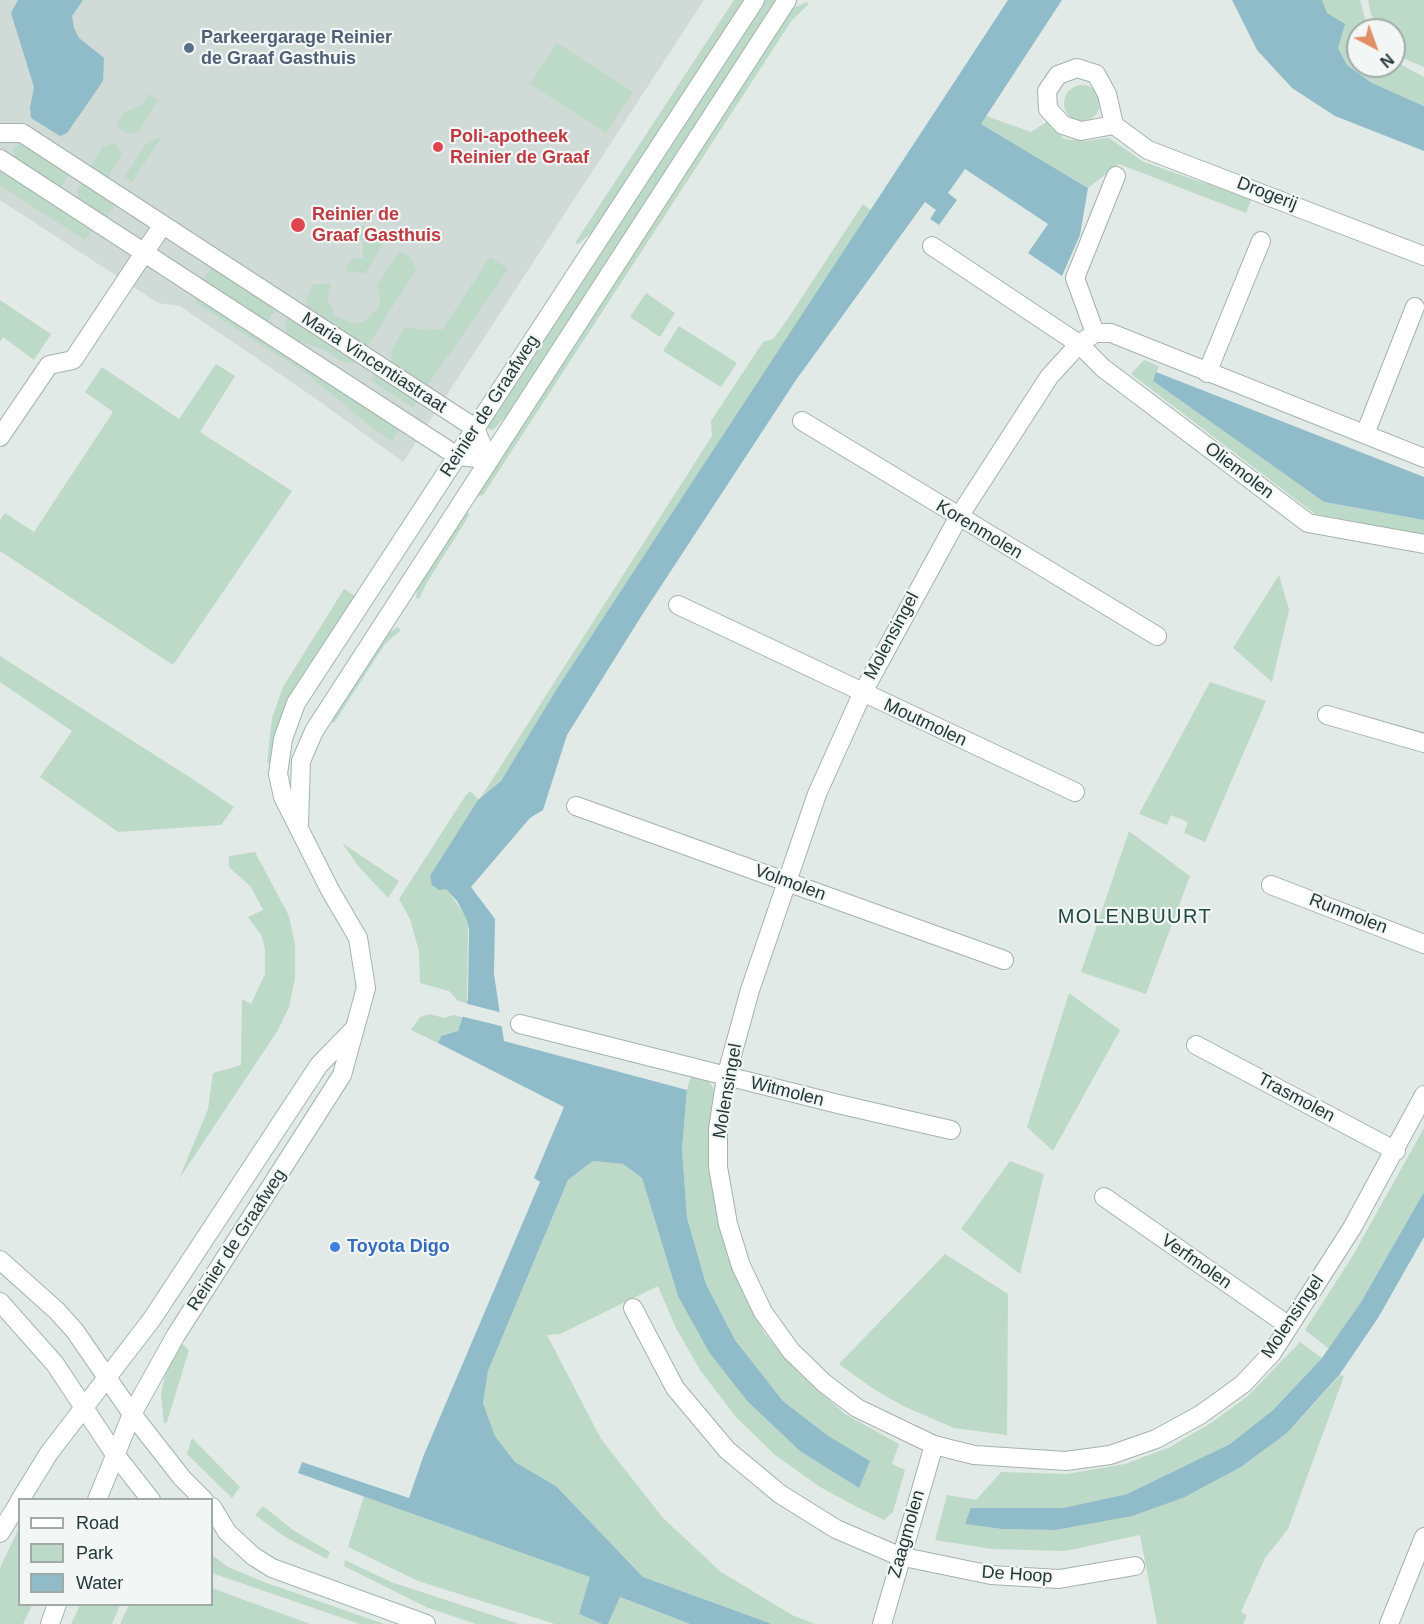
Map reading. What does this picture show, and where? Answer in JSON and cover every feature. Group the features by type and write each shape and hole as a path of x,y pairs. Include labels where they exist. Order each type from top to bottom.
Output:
{"street":[{"name":"Reinier de Graafweg","path":"98,1498 114,1453 132,1414 176,1335 325,1105 342,1075 357,1026 366,988 358,938 330,890 283,797 278,774 283,739 296,703 755,0"},
{"name":"Reinier de Graafweg","path":"299,826 301,761 314,731 787,0"},
{"name":"Drogerij","path":"1114,125 1148,150 1424,256"},
{"name":"Maria Vincentiastraat","path":"0,133 22,134 475,428"},
{"name":"Maria Vincentiastraat","path":"0,159 457,456 488,459"},
{"path":"1095,333 1075,278 1116,176"},
{"path":"0,437 48,365 72,360 162,226"},
{"path":"1207,373 1261,241"},
{"name":"Oliemolen","path":"932,246 1079,344 1103,368 1308,523 1424,544"},
{"path":"1365,434 1415,307"},
{"path":"1079,344 1095,333 1111,333 1424,458"},
{"name":"Molensingel","path":"1079,344 1049,376 958,518 862,693 818,794 785,881 750,990 726,1077 718,1130 718,1167 731,1234 741,1266 763,1312 791,1351 824,1383 857,1408 934,1445 974,1455 1066,1461 1110,1455 1156,1439 1217,1402 1250,1376 1272,1353 1352,1228 1396,1151 1424,1095"},
{"name":"Korenmolen","path":"802,421 958,518 1157,636"},
{"path":"475,428 488,459"},
{"name":"Moutmolen","path":"678,605 1075,792"},
{"path":"1327,715 1424,743"},
{"name":"Volmolen","path":"576,806 1004,960"},
{"name":"Runmolen","path":"1271,885 1424,944"},
{"name":"Witmolen","path":"520,1024 726,1077 951,1130"},
{"name":"Reinier de Graafweg","path":"21,1498 49,1453 152,1320 319,1065 357,1026"},
{"name":"Trasmolen","path":"1196,1045 1396,1151"},
{"name":"Verfmolen","path":"1104,1197 1289,1326"},
{"path":"0,1260 57,1311 75,1331 132,1414 182,1478 202,1498"},
{"path":"0,1302 56,1364 114,1453 149,1498"},
{"name":"De Hoop","path":"633,1308 675,1388 727,1450 789,1500 837,1529 899,1556 991,1575 1059,1579 1135,1566"},
{"name":"Zaagmolen","path":"882,1624 899,1556 934,1445"},
{"name":"Reinier de Graafweg","path":"0,1533 18,1503"},
{"path":"213,1510 219,1530 272,1568 426,1624"},
{"path":"1389,1624 1424,1537"},
{"path":"50,1624 57,1606"}],"shaded area":[{"name":"Reinier de Graaf Gasthuis","path":"0,0 704,0 403,462 312,396 180,306 158,303 0,200"}],"green space":[{"path":"734,0 747,0 595,230 578,244 575,243"},
{"path":"764,0 781,0 511,411 493,430 489,429 485,424"},
{"path":"1322,0 1360,0 1365,18 1346,18 1346,63 1338,48"},
{"path":"1368,0 1424,0 1424,67 1406,59 1406,18 1373,18"},
{"path":"807,2 809,4 792,20 483,495 478,496 473,493 790,6 793,8"},
{"path":"557,43 633,92 606,133 530,84"},
{"path":"1406,67 1424,77 1424,106 1365,78 1406,78"},
{"path":"1082,85 1095,90 1100,103 1095,116 1082,121 1069,116 1064,103 1069,90"},
{"path":"149,94 158,100 139,131 129,134 116,126 125,112 142,105"},
{"path":"986,116 1031,132 1048,121 1064,139 1085,141 1109,138 1144,162 1198,181 1253,195 1246,213 1119,164 1088,188 981,124"},
{"path":"162,136 132,182 125,177 144,146"},
{"path":"21,143 70,173 61,188 15,158 13,149"},
{"path":"115,143 122,153 106,181 88,170 103,147"},
{"path":"0,171 9,172 95,226 85,240 0,185"},
{"path":"82,182 116,203 106,218 80,200 77,191"},
{"path":"863,204 872,211 556,690 501,781 480,798 712,436 711,421 763,342 773,339 787,320"},
{"path":"363,226 386,240 365,273 346,271 351,259 363,258 363,240 351,240 347,231 353,227"},
{"path":"400,251 410,257 416,270 366,348 308,307 306,300 312,285 331,283 327,298 335,316 353,323 363,322 377,310 381,300 377,285"},
{"path":"490,257 508,269 425,389 392,366 391,350 405,328 442,330"},
{"path":"212,266 276,308 267,323 203,281"},
{"path":"646,293 675,313 660,337 630,317"},
{"path":"195,294 401,426 392,441 307,374 196,303"},
{"path":"0,300 51,334 34,360 3,337 0,342"},
{"path":"289,317 357,361 356,363 343,362 325,350 288,337 284,325"},
{"path":"679,326 737,363 721,387 663,351"},
{"path":"1144,360 1159,366 1153,381 1324,502 1424,520 1424,535 1315,514 1131,374"},
{"path":"216,364 235,376 200,432 292,491 173,665 0,551 0,520 5,513 34,532 113,412 85,392 102,367 179,419"},
{"path":"376,373 418,400 413,408 371,380"},
{"path":"462,509 470,514 419,599 416,598 418,582"},
{"path":"1279,575 1289,610 1272,682 1233,648"},
{"path":"344,589 357,597 271,764 267,763 272,718 283,687"},
{"path":"398,627 401,630 385,644 334,723 326,718 384,635"},
{"path":"0,656 234,807 221,825 118,832 40,777 72,731 0,682"},
{"path":"1210,682 1266,701 1205,842 1184,833 1188,822 1171,815 1167,825 1139,814"},
{"path":"470,791 479,800 446,888 468,920 467,1003 458,1001 449,991 420,983 419,951 410,919 399,899 466,795"},
{"path":"1129,831 1190,876 1146,994 1081,972"},
{"path":"342,843 399,881 388,898 359,867"},
{"path":"255,852 289,916 295,944 295,978 289,1007 278,1030 179,1179 208,1109 213,1073 241,1065 242,999 251,1004 265,974 265,948 261,935 248,917 263,910 251,887 229,867 229,856"},
{"path":"1069,993 1120,1030 1053,1151 1027,1127"},
{"path":"430,1014 444,1018 454,1015 462,1017 458,1031 441,1036 438,1043 411,1030 420,1017"},
{"path":"691,1076 709,1081 715,1091 710,1157 718,1222 738,1281 764,1333 800,1374 845,1414 899,1444 892,1464 905,1470 893,1512 884,1520 857,1507 820,1487 775,1455 736,1417 700,1370 676,1328 658,1286 560,1334 547,1335 601,1439 663,1518 721,1572 792,1615 815,1624 772,1624 643,1577 556,1486 515,1462 495,1436 483,1403 488,1371 568,1180 593,1161 623,1164 642,1178 678,1296 748,1402 800,1451 858,1487 870,1461 827,1435 783,1401 735,1340 706,1284 687,1218 682,1149 687,1090"},
{"path":"1424,1128 1424,1192 1361,1302 1329,1349 1305,1330 1352,1257"},
{"path":"1010,1161 1044,1174 1020,1274 961,1229"},
{"path":"945,1254 1008,1294 1007,1435 954,1428 903,1406 872,1388 839,1364"},
{"path":"179,1341 189,1350 167,1422 164,1424 161,1394 168,1363"},
{"path":"1300,1342 1322,1358 1273,1410 1230,1444 1127,1494 1063,1508 1019,1509 966,1524 1002,1529 1055,1530 1185,1497 1241,1467 1287,1433 1340,1375 1344,1376 1288,1529 1265,1558 1241,1612 1247,1615 1243,1624 1157,1624 1140,1535 1065,1551 992,1549 935,1540 947,1495 976,1500 1001,1472 1067,1474 1125,1464 1170,1447 1211,1423 1248,1396"},
{"path":"192,1438 240,1487 232,1498 187,1454"},
{"path":"364,1496 591,1577 579,1614 602,1624 555,1624 418,1581 348,1547"},
{"path":"263,1506 293,1530 330,1552 327,1559 285,1537 255,1515"},
{"path":"18,1530 18,1606 32,1606 23,1624 0,1624 0,1568"},
{"path":"213,1556 228,1567 264,1582 384,1624 360,1624 213,1573"},
{"path":"345,1560 391,1582 519,1624 476,1624 426,1607 344,1566"},
{"path":"213,1588 310,1624 120,1624 129,1606 213,1606"},
{"path":"620,1597 690,1624 608,1624"},
{"path":"79,1606 120,1606 112,1624 71,1624"}],"water":[{"path":"18,0 83,0 72,16 74,28 79,38 104,58 103,81 67,133 60,136 31,118 30,108 34,87 11,13"},
{"path":"1008,0 1062,0 981,124 1088,188 1080,235 1062,276 1028,253 1048,224 965,169 948,193 957,200 939,225 930,219 936,210 925,202 796,380 642,615 567,735 543,810 530,818 471,887 495,919 494,974 504,1041 687,1090 682,1149 687,1218 706,1284 735,1340 783,1401 827,1435 870,1461 859,1488 800,1451 748,1402 709,1352 678,1296 642,1178 623,1164 593,1161 568,1180 488,1371 483,1403 495,1436 515,1462 556,1486 643,1577 772,1624 690,1624 620,1597 608,1624 602,1624 579,1614 590,1577 298,1473 302,1462 409,1498 423,1457 540,1182 534,1178 564,1107 438,1043 441,1036 458,1031 468,999 469,929 457,901 446,889 439,890 432,885 430,876 478,800 501,781 556,690"},
{"path":"1232,0 1322,0 1327,13 1345,24 1338,48 1346,63 1346,78 1365,78 1424,106 1424,151 1335,116 1292,88 1257,50"},
{"path":"1156,372 1424,477 1424,520 1324,502 1153,381"},
{"path":"1424,1192 1424,1237 1378,1318 1340,1374 1287,1433 1241,1467 1185,1497 1132,1516 1055,1530 1002,1529 965,1524 971,1508 1063,1508 1127,1494 1230,1444 1273,1410 1322,1358 1361,1302"}],"pier":[{"path":"464,1003 503,1013 505,1027 460,1016"}],"place":[{"name":"Parkeergarage Reinier de Graaf Gasthuis","path":"189,48"},
{"name":"Poli-apotheek Reinier de Graaf","path":"438,147"},
{"name":"Reinier de Graaf Gasthuis","path":"298,225"},
{"name":"Toyota Digo","path":"335,1247"}],"district":[{"name":"MOLENBUURT","path":"1135,917"}]}
